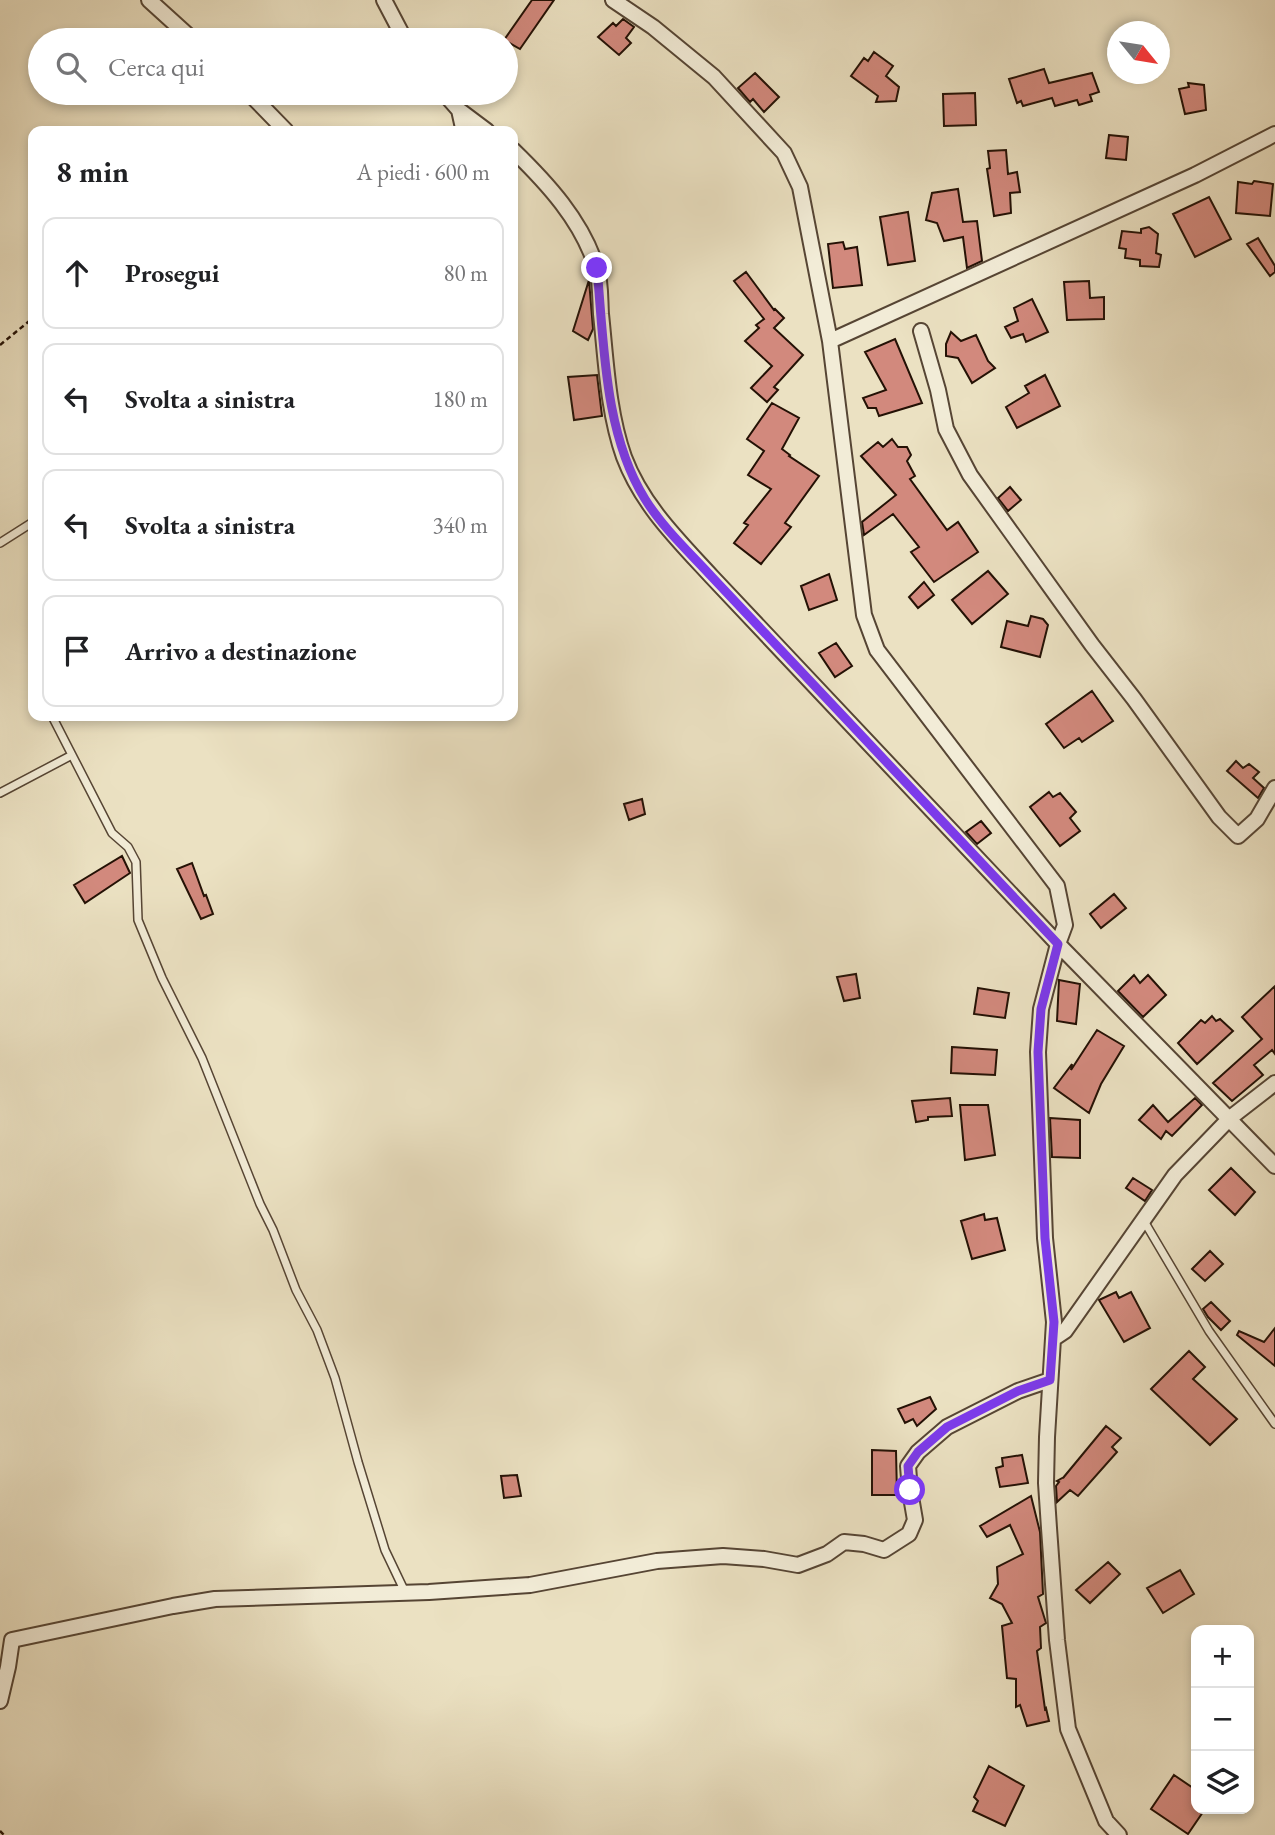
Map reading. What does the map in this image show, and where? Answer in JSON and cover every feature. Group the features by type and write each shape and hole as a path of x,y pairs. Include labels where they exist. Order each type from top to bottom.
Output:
{"street":[{"path":"149,0 180,28"},
{"path":"384,0 399,28"},
{"path":"613,0 653,27 714,77 784,153 800,187 830,341 864,615 877,650 1058,886 1065,925 1041,1009 1038,1052 1045,1238 1054,1322 1046,1483 1056,1628 1068,1729 1106,1821 1119,1835"},
{"path":"261,105 281,126"},
{"path":"455,105 480,126"},
{"path":"459,110 463,126"},
{"path":"830,341 1195,175 1275,134"},
{"path":"518,155 557,196 572,217 597,268 607,377 614,416 624,456 645,499 668,529 712,577 1058,944 1275,1166"},
{"path":"921,331 946,429 970,475 1219,817 1238,836 1257,820 1275,788"},
{"path":"1053,1339 1065,1331 1175,1175 1230,1118 1275,1083"},
{"path":"0,1701 12,1640 173,1606 215,1599 530,1585 657,1561 723,1556 798,1565 827,1554 844,1542 884,1550 909,1534 915,1520 908,1466 918,1452 947,1427 1018,1391 1050,1380"},
{"path":"0,1634 11,1651"}],"lane":[{"path":"0,543 28,525"},
{"path":"55,721 113,833 128,847 136,862 138,920 162,978 202,1058 296,1290 317,1331 335,1378 385,1550 405,1592"},
{"path":"0,793 72,755"},
{"path":"1144,1220 1209,1331 1275,1424"}],"path":[{"path":"0,345 28,322"},
{"path":"0,1832 4,1835"}],"building":[{"path":"532,0 554,0 520,49 518,28 512,28"},
{"path":"623,19 634,27 626,38 631,43 619,55 598,37 613,23 616,26"},
{"path":"874,52 893,66 886,76 899,87 896,101 876,102 878,96 851,76 864,58 868,61"},
{"path":"1044,69 1049,83 1092,73 1099,92 1090,95 1092,101 1079,105 1077,100 1055,106 1052,98 1023,106 1021,101 1017,103 1009,79"},
{"path":"755,73 779,97 764,112 753,99 750,102 738,88"},
{"path":"1188,83 1204,85 1206,110 1185,114 1179,89 1189,87"},
{"path":"975,93 976,125 944,126 943,94"},
{"path":"1109,135 1128,137 1126,160 1106,158"},
{"path":"1006,150 1008,174 1017,172 1020,192 1010,193 1011,213 994,216 987,169 990,168 988,151"},
{"path":"1254,181 1273,184 1270,216 1236,213 1238,182 1252,184"},
{"path":"958,189 963,222 977,221 982,261 967,268 963,237 944,241 937,223 926,220 932,193"},
{"path":"1209,197 1231,239 1195,257 1173,214"},
{"path":"908,212 915,261 888,265 880,217"},
{"path":"1149,227 1158,234 1156,253 1161,255 1159,267 1140,266 1140,260 1125,258 1126,249 1119,248 1122,231 1141,233 1141,229"},
{"path":"1258,238 1275,266 1275,272 1270,276 1247,244"},
{"path":"843,242 845,249 857,247 862,285 833,288 828,244"},
{"path":"746,272 774,310 784,318 774,328 803,355 774,387 778,390 767,402 751,388 772,366 745,341 759,328 756,325 764,319 734,281"},
{"path":"589,280 593,329 588,340 573,331"},
{"path":"1089,281 1090,298 1104,297 1104,319 1067,320 1064,282"},
{"path":"1032,299 1048,332 1026,342 1023,334 1011,338 1005,327 1018,321 1014,308"},
{"path":"951,332 961,341 976,335 988,361 995,368 972,383 958,358 946,356 946,344"},
{"path":"895,339 922,403 879,416 876,408 868,408 863,398 886,390 865,352"},
{"path":"597,375 602,416 574,420 568,377"},
{"path":"1045,375 1060,406 1017,428 1006,407 1029,393 1025,386"},
{"path":"772,403 799,418 782,449 819,476 785,523 791,527 761,564 734,543 748,525 744,523 771,489 748,475 764,451 747,439"},
{"path":"892,439 898,447 907,447 911,455 907,461 915,476 910,479 947,530 958,522 978,552 934,582 911,552 919,547 893,514 864,535 862,522 896,495 861,456 878,442 883,447"},
{"path":"1010,487 1021,500 1008,511 998,498"},
{"path":"988,571 1008,594 972,624 952,600"},
{"path":"829,574 837,600 809,610 801,586"},
{"path":"924,582 934,595 918,608 909,597"},
{"path":"1031,616 1043,619 1048,625 1040,657 1001,647 1007,621 1028,626"},
{"path":"836,643 852,666 835,677 819,653"},
{"path":"1092,691 1113,721 1082,742 1079,738 1064,748 1046,724"},
{"path":"1236,761 1243,768 1249,764 1259,772 1253,778 1264,788 1258,798 1227,771"},
{"path":"1049,792 1053,797 1060,793 1076,812 1070,818 1080,831 1060,846 1030,807"},
{"path":"642,799 645,814 629,820 624,804"},
{"path":"981,821 991,833 977,844 966,832"},
{"path":"122,856 130,873 85,903 74,885"},
{"path":"192,863 213,914 201,919 177,869"},
{"path":"1114,894 1126,908 1101,928 1090,914"},
{"path":"856,974 860,998 844,1001 837,977"},
{"path":"1134,975 1140,983 1148,975 1166,995 1143,1017 1118,991"},
{"path":"1059,980 1080,984 1076,1024 1057,1021"},
{"path":"1275,986 1275,1054 1272,1050 1254,1065 1263,1075 1232,1101 1213,1083 1262,1039 1242,1017"},
{"path":"978,988 1009,993 1005,1018 974,1014"},
{"path":"1212,1016 1216,1021 1220,1019 1233,1031 1197,1064 1178,1043 1201,1020 1205,1023"},
{"path":"1097,1030 1124,1046 1101,1084 1089,1113 1054,1088 1072,1064 1071,1070"},
{"path":"952,1047 997,1050 995,1075 951,1073"},
{"path":"950,1098 952,1116 928,1117 928,1120 916,1122 912,1101"},
{"path":"1195,1098 1202,1105 1172,1136 1166,1131 1161,1139 1139,1120 1153,1105 1168,1122"},
{"path":"960,1105 988,1105 995,1155 965,1160"},
{"path":"1050,1118 1080,1120 1080,1158 1052,1157"},
{"path":"1231,1168 1255,1192 1235,1215 1209,1190"},
{"path":"1133,1178 1152,1190 1145,1201 1126,1188"},
{"path":"984,1214 985,1220 997,1218 1005,1250 972,1259 961,1221"},
{"path":"1210,1251 1223,1264 1205,1281 1192,1269"},
{"path":"1116,1292 1119,1298 1131,1292 1150,1328 1124,1342 1099,1300"},
{"path":"1211,1302 1230,1321 1221,1330 1203,1309"},
{"path":"1275,1328 1275,1366 1237,1335 1239,1331 1264,1342"},
{"path":"1189,1351 1205,1367 1193,1379 1237,1419 1210,1445 1151,1389"},
{"path":"930,1397 936,1409 917,1426 913,1419 905,1423 898,1409"},
{"path":"1106,1426 1121,1438 1112,1447 1117,1452 1078,1496 1070,1490 1057,1502 1057,1481 1064,1477"},
{"path":"872,1450 896,1451 897,1495 872,1495"},
{"path":"1022,1455 1028,1483 1000,1487 996,1468 1003,1466 1002,1458"},
{"path":"517,1475 521,1496 504,1498 501,1476"},
{"path":"1031,1496 1040,1532 1043,1594 1038,1597 1046,1623 1040,1627 1041,1648 1037,1651 1049,1721 1027,1726 1020,1705 1016,1707 1016,1679 1007,1678 1002,1626 1012,1623 1002,1604 990,1598 998,1584 997,1567 1023,1554 1010,1525 987,1537 980,1526"},
{"path":"1108,1562 1120,1574 1090,1603 1076,1590"},
{"path":"1180,1570 1194,1594 1163,1613 1147,1588"},
{"path":"989,1766 1024,1786 1005,1826 973,1811 978,1801 974,1797"},
{"path":"1174,1775 1191,1787 1191,1814 1202,1814 1188,1834 1151,1809"}],"route":[{"path":"597,268 607,377 614,416 624,456 645,499 668,529 712,577 1058,944 1041,1009 1038,1052 1045,1238 1054,1322 1050,1380 1018,1391 947,1427 918,1452 908,1466 910,1490"}]}
